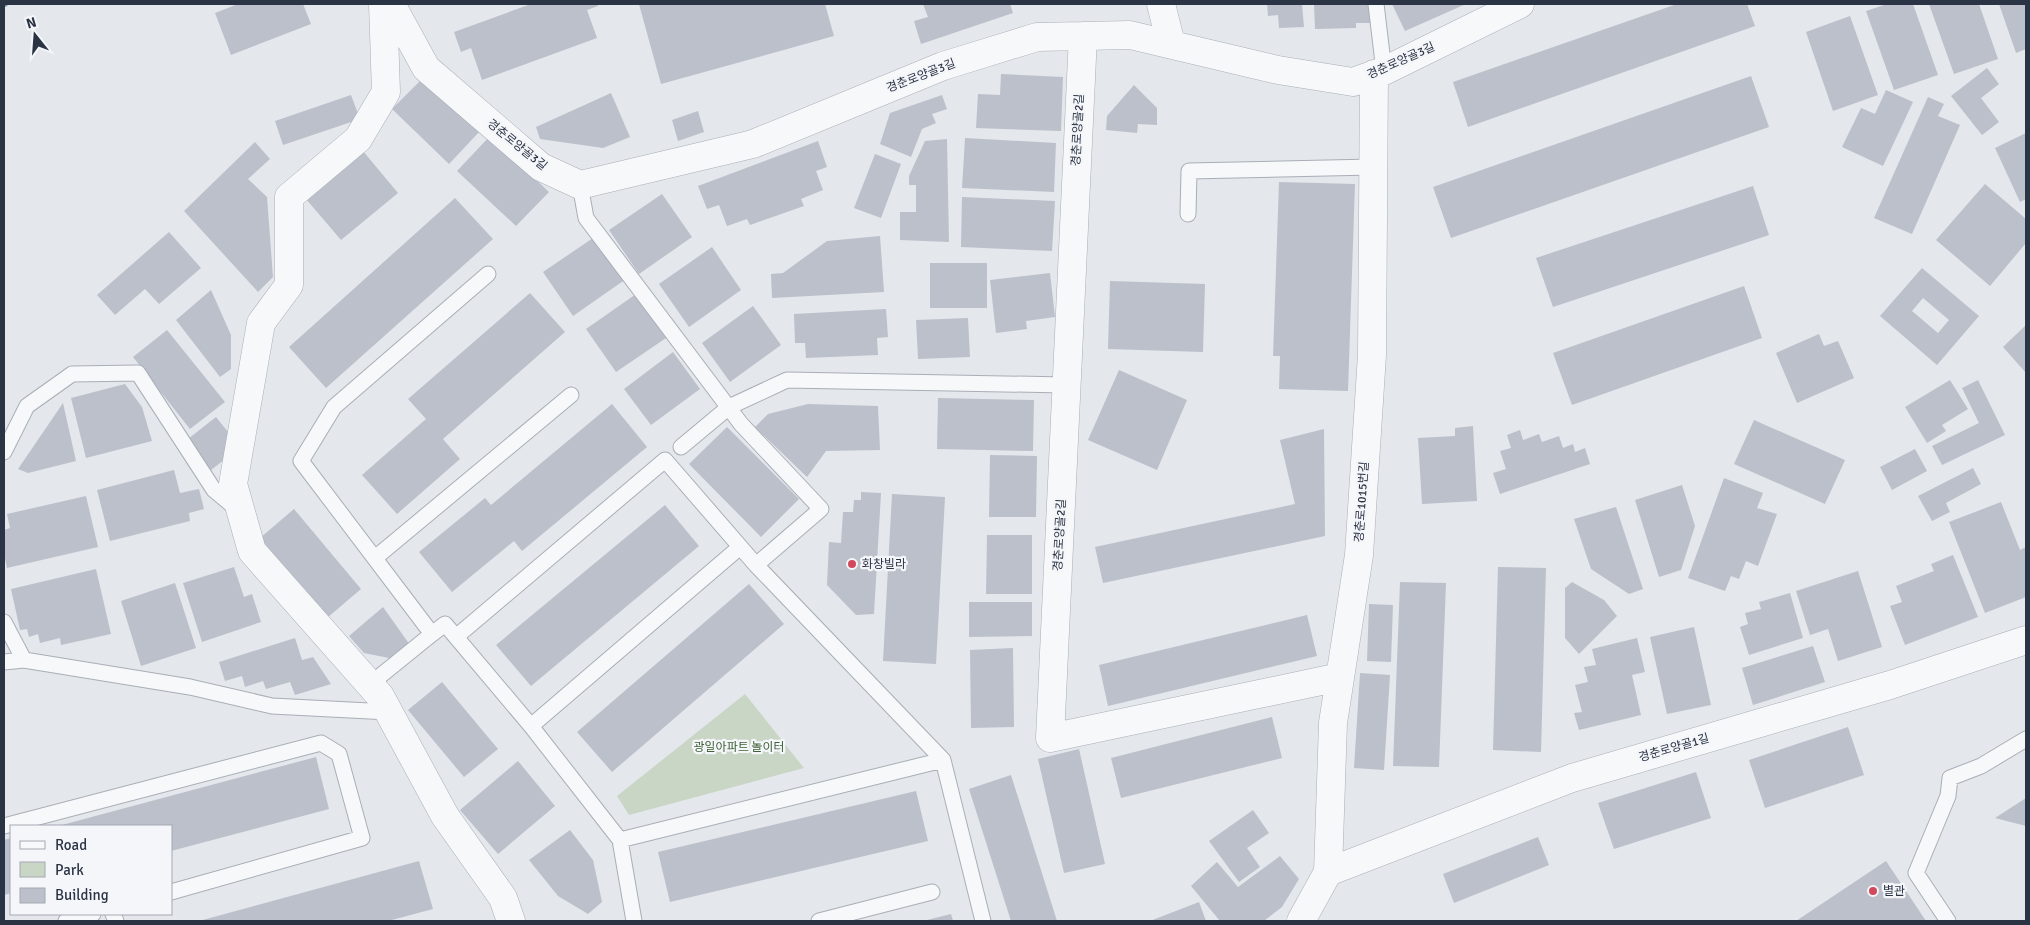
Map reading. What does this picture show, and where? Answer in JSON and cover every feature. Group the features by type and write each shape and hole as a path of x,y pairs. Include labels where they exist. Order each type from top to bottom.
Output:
{"street":[{"path":"383,4 386,92 358,139 289,197 289,285 261,323 234,484 252,551 380,696 445,816 503,898 511,921"},
{"name":"경춘로양골3길","path":"391,4 426,68 541,167 580,185 753,144 943,66 1037,37 1130,34 1278,70 1353,82 1379,72 1520,4"},
{"path":"1160,4 1171,44"},
{"name":"경춘로양골2길","path":"1083,36 1050,738 1340,677"},
{"name":"경춘로1015번길","path":"1301,921 1328,872 1333,723 1359,555 1372,355 1373,167 1379,72"},
{"name":"경춘로양골1길","path":"1328,872 1572,778 1890,685 2026,640"}],"lane":[{"path":"1376,4 1379,72"},
{"path":"1188,214 1188,171 1373,167"},
{"path":"580,185 586,218 741,424 820,509 756,565"},
{"path":"432,634 301,461 334,407 488,274"},
{"path":"4,452 27,406 72,374 138,373 214,490 241,512"},
{"path":"681,447 729,407 787,380 1066,385"},
{"path":"375,558 571,395"},
{"path":"457,636 664,460 756,565 943,760 983,921"},
{"path":"531,726 740,547"},
{"path":"4,622 24,660"},
{"path":"369,685 445,624 531,726 620,840 634,921"},
{"path":"4,662 24,660 190,687 272,706 389,712"},
{"path":"1948,921 1916,873 1948,796 1950,778 1981,766 2026,739"},
{"path":"4,826 321,743 339,754 362,838 172,892"},
{"path":"620,840 943,760"},
{"path":"819,921 932,892"},
{"path":"66,921 89,915"}],"green space":[{"name":"광일아파트 놀이터","path":"745,694 804,768 629,815 617,796"}],"building":[{"path":"238,4 303,4 311,24 231,55 215,13"},
{"path":"531,4 597,4 598,6 587,10 597,38 482,80 471,48 461,52 454,32"},
{"path":"639,4 825,4 834,36 661,84"},
{"path":"923,4 1010,4 1013,13 921,44 914,21 928,17"},
{"path":"1267,4 1302,4 1304,27 1279,28 1278,15 1268,16"},
{"path":"1314,4 1372,4 1372,23 1356,23 1356,28 1315,29"},
{"path":"1392,4 1466,4 1405,31"},
{"path":"1677,4 1747,4 1755,26 1468,127 1453,82"},
{"path":"1887,4 1913,4 1938,75 1894,90 1866,11"},
{"path":"1929,4 1979,4 1998,59 1954,74"},
{"path":"1999,4 2026,4 2026,49 2016,53"},
{"path":"1850,16 1878,95 1833,111 1806,32"},
{"path":"1987,68 1999,84 1981,98 1999,122 1982,135 1951,96"},
{"path":"1001,74 1063,77 1061,131 976,128 978,94 1000,95"},
{"path":"1751,76 1769,127 1451,238 1433,187"},
{"path":"424,77 480,131 449,164 392,109"},
{"path":"1134,85 1157,108 1157,125 1138,124 1137,133 1106,130 1107,116"},
{"path":"1886,90 1913,102 1883,166 1842,147 1861,108 1875,114"},
{"path":"611,93 630,137 603,148 540,139 536,127"},
{"path":"351,95 360,119 283,145 275,121"},
{"path":"942,95 947,109 932,114 936,123 922,129 911,157 880,144 890,113"},
{"path":"1928,97 1944,104 1938,116 1960,125 1912,234 1874,218"},
{"path":"698,111 704,132 678,141 672,120"},
{"path":"2026,133 2026,199 2020,202 1995,148"},
{"path":"490,136 549,192 516,226 457,171"},
{"path":"965,138 1056,143 1054,192 962,188"},
{"path":"947,139 949,242 900,240 900,212 916,212 916,185 909,185 909,176 925,141"},
{"path":"818,141 827,167 816,171 823,190 801,199 804,206 750,225 747,219 727,226 719,205 707,209 698,186"},
{"path":"255,142 270,159 248,179 267,197 273,277 258,292 184,211"},
{"path":"363,151 398,193 341,240 306,199"},
{"path":"875,154 901,164 881,218 854,208"},
{"path":"1279,182 1355,184 1348,391 1279,389 1280,356 1273,356"},
{"path":"1985,184 2026,219 2026,243 1990,286 1936,240"},
{"path":"1753,186 1769,235 1553,307 1536,258"},
{"path":"662,194 692,237 639,274 609,230"},
{"path":"962,197 1055,201 1052,251 961,247"},
{"path":"455,198 493,239 326,388 289,347"},
{"path":"169,232 201,268 159,304 145,289 115,315 97,295"},
{"path":"596,236 626,279 573,316 543,272"},
{"path":"880,236 884,292 772,298 771,274 783,273 827,241"},
{"path":"712,247 741,290 689,327 659,284"},
{"path":"930,263 987,263 987,308 930,308"},
{"path":"1922,268 1979,316 1937,365 1880,316","holes":["1923,298 1949,320 1938,333 1912,311"]},
{"path":"1050,273 1055,317 1026,321 1027,329 996,333 990,280"},
{"path":"1110,281 1205,284 1203,352 1108,349"},
{"path":"1744,286 1762,338 1572,405 1553,353"},
{"path":"211,290 231,335 231,369 220,377 176,320"},
{"path":"639,292 669,336 616,372 586,329"},
{"path":"530,293 565,332 443,439 460,459 397,514 362,475 426,419 408,399"},
{"path":"753,306 781,345 730,382 702,343"},
{"path":"886,309 888,337 877,338 878,355 806,358 805,343 795,343 794,314"},
{"path":"968,318 970,357 918,359 916,320"},
{"path":"2026,325 2026,373 2003,347"},
{"path":"167,330 225,402 190,429 133,357"},
{"path":"1819,334 1824,346 1838,341 1854,378 1797,403 1776,353"},
{"path":"673,352 700,389 651,425 624,389"},
{"path":"1119,370 1187,400 1157,470 1088,440"},
{"path":"1950,380 1968,409 1942,425 1946,431 1927,443 1905,407"},
{"path":"1978,380 2005,435 1942,465 1932,446 1979,423 1962,388"},
{"path":"125,384 142,407 152,441 86,458 71,398"},
{"path":"938,398 1034,400 1033,451 937,449"},
{"path":"63,403 76,461 28,473 18,469"},
{"path":"612,404 647,447 522,551 514,541 452,592 419,552 485,498 491,505"},
{"path":"808,404 878,406 880,450 826,451 807,477 755,427 768,414"},
{"path":"216,417 228,432 224,460 211,470 188,439"},
{"path":"1754,420 1845,460 1825,504 1734,464"},
{"path":"1473,426 1477,501 1422,504 1418,438 1455,436 1455,428"},
{"path":"727,427 799,499 761,537 689,464"},
{"path":"1324,429 1325,536 1103,583 1095,547 1295,504 1280,440"},
{"path":"1520,430 1523,440 1539,434 1542,442 1559,436 1563,448 1573,444 1575,452 1585,448 1590,464 1500,494 1493,473 1506,469 1500,451 1511,448 1507,435"},
{"path":"1915,449 1927,471 1892,490 1880,467"},
{"path":"990,455 1037,456 1036,517 989,517"},
{"path":"1973,468 1981,484 1946,503 1950,512 1932,521 1918,496"},
{"path":"174,470 180,493 199,489 204,509 189,513 190,521 110,541 97,490"},
{"path":"1724,478 1763,493 1757,508 1777,514 1758,566 1746,561 1739,579 1731,576 1725,591 1688,578"},
{"path":"1682,485 1695,526 1681,570 1659,577 1635,500"},
{"name":"화창빌라","path":"861,492 881,493 874,614 856,615 827,585 829,542 841,543 843,512 853,512 854,500 861,500"},
{"path":"892,494 945,497 936,664 883,661"},
{"path":"86,496 98,547 7,568 4,553 4,530 10,528 7,514"},
{"path":"2001,502 2020,550 2026,547 2026,597 1985,613 1949,522"},
{"path":"665,505 699,546 531,686 496,645"},
{"path":"1616,507 1643,589 1629,594 1591,569 1574,519"},
{"path":"294,509 361,589 327,618 260,538"},
{"path":"987,535 1032,535 1032,594 986,594"},
{"path":"1953,555 1978,617 1905,645 1890,606 1902,602 1896,586 1934,571 1931,564"},
{"path":"234,567 244,597 252,594 261,622 202,642 183,583"},
{"path":"1498,567 1546,568 1541,752 1493,750"},
{"path":"96,569 111,634 61,645 60,638 40,643 38,634 29,637 27,629 20,630 11,589"},
{"path":"1858,571 1882,647 1838,661 1828,629 1810,635 1796,591"},
{"path":"1400,582 1446,583 1439,767 1393,766"},
{"path":"1572,582 1604,600 1617,616 1579,654 1565,638 1565,588"},
{"path":"175,583 196,648 141,666 121,601"},
{"path":"749,584 784,624 612,772 577,732"},
{"path":"1790,593 1803,638 1749,655 1740,627 1748,624 1745,613 1761,609 1759,602"},
{"path":"969,602 1032,602 1032,636 969,637"},
{"path":"1369,604 1393,605 1391,662 1367,661"},
{"path":"383,607 410,645 394,659 364,653 349,636"},
{"path":"1307,615 1317,656 1108,706 1099,665"},
{"path":"1694,627 1711,705 1667,714 1650,637"},
{"path":"295,638 302,660 313,657 331,684 295,695 290,682 266,689 263,681 245,687 242,676 225,681 219,662"},
{"path":"1637,638 1645,672 1632,675 1641,715 1579,730 1574,713 1582,712 1575,685 1588,682 1584,667 1596,665 1592,649"},
{"path":"1813,646 1825,682 1753,705 1742,668"},
{"path":"1013,648 1014,727 971,728 970,650"},
{"path":"1360,673 1390,675 1384,770 1354,768"},
{"path":"442,682 498,749 464,777 408,710"},
{"path":"1272,717 1282,758 1121,798 1111,758"},
{"path":"1848,727 1864,775 1765,808 1749,760"},
{"path":"1079,749 1105,864 1064,873 1038,759"},
{"path":"316,757 329,809 172,851 172,825 62,825"},
{"path":"518,761 555,806 498,854 460,810"},
{"path":"1696,772 1711,818 1614,849 1598,803"},
{"path":"1011,775 1057,921 1011,921 969,789"},
{"path":"916,791 928,841 670,902 658,852"},
{"path":"2026,798 2026,826 1995,818"},
{"path":"1253,810 1269,833 1247,848 1260,867 1239,882 1209,841"},
{"path":"570,830 593,860 602,902 588,914 558,896 529,860"},
{"path":"1538,837 1549,865 1454,903 1443,874"},
{"path":"10,838 10,893 4,895 4,840"},
{"path":"1280,856 1299,879 1282,907 1264,921 1220,921 1191,886 1217,862 1238,887"},
{"path":"419,861 433,909 388,921 199,921"},
{"name":"별관","path":"1886,861 1926,921 1796,921"},
{"path":"1199,902 1206,921 1150,921"},
{"path":"951,914 953,921 923,921"}],"place":[{"name":"화창빌라","path":"852,564"},
{"name":"별관","path":"1873,891"}]}
